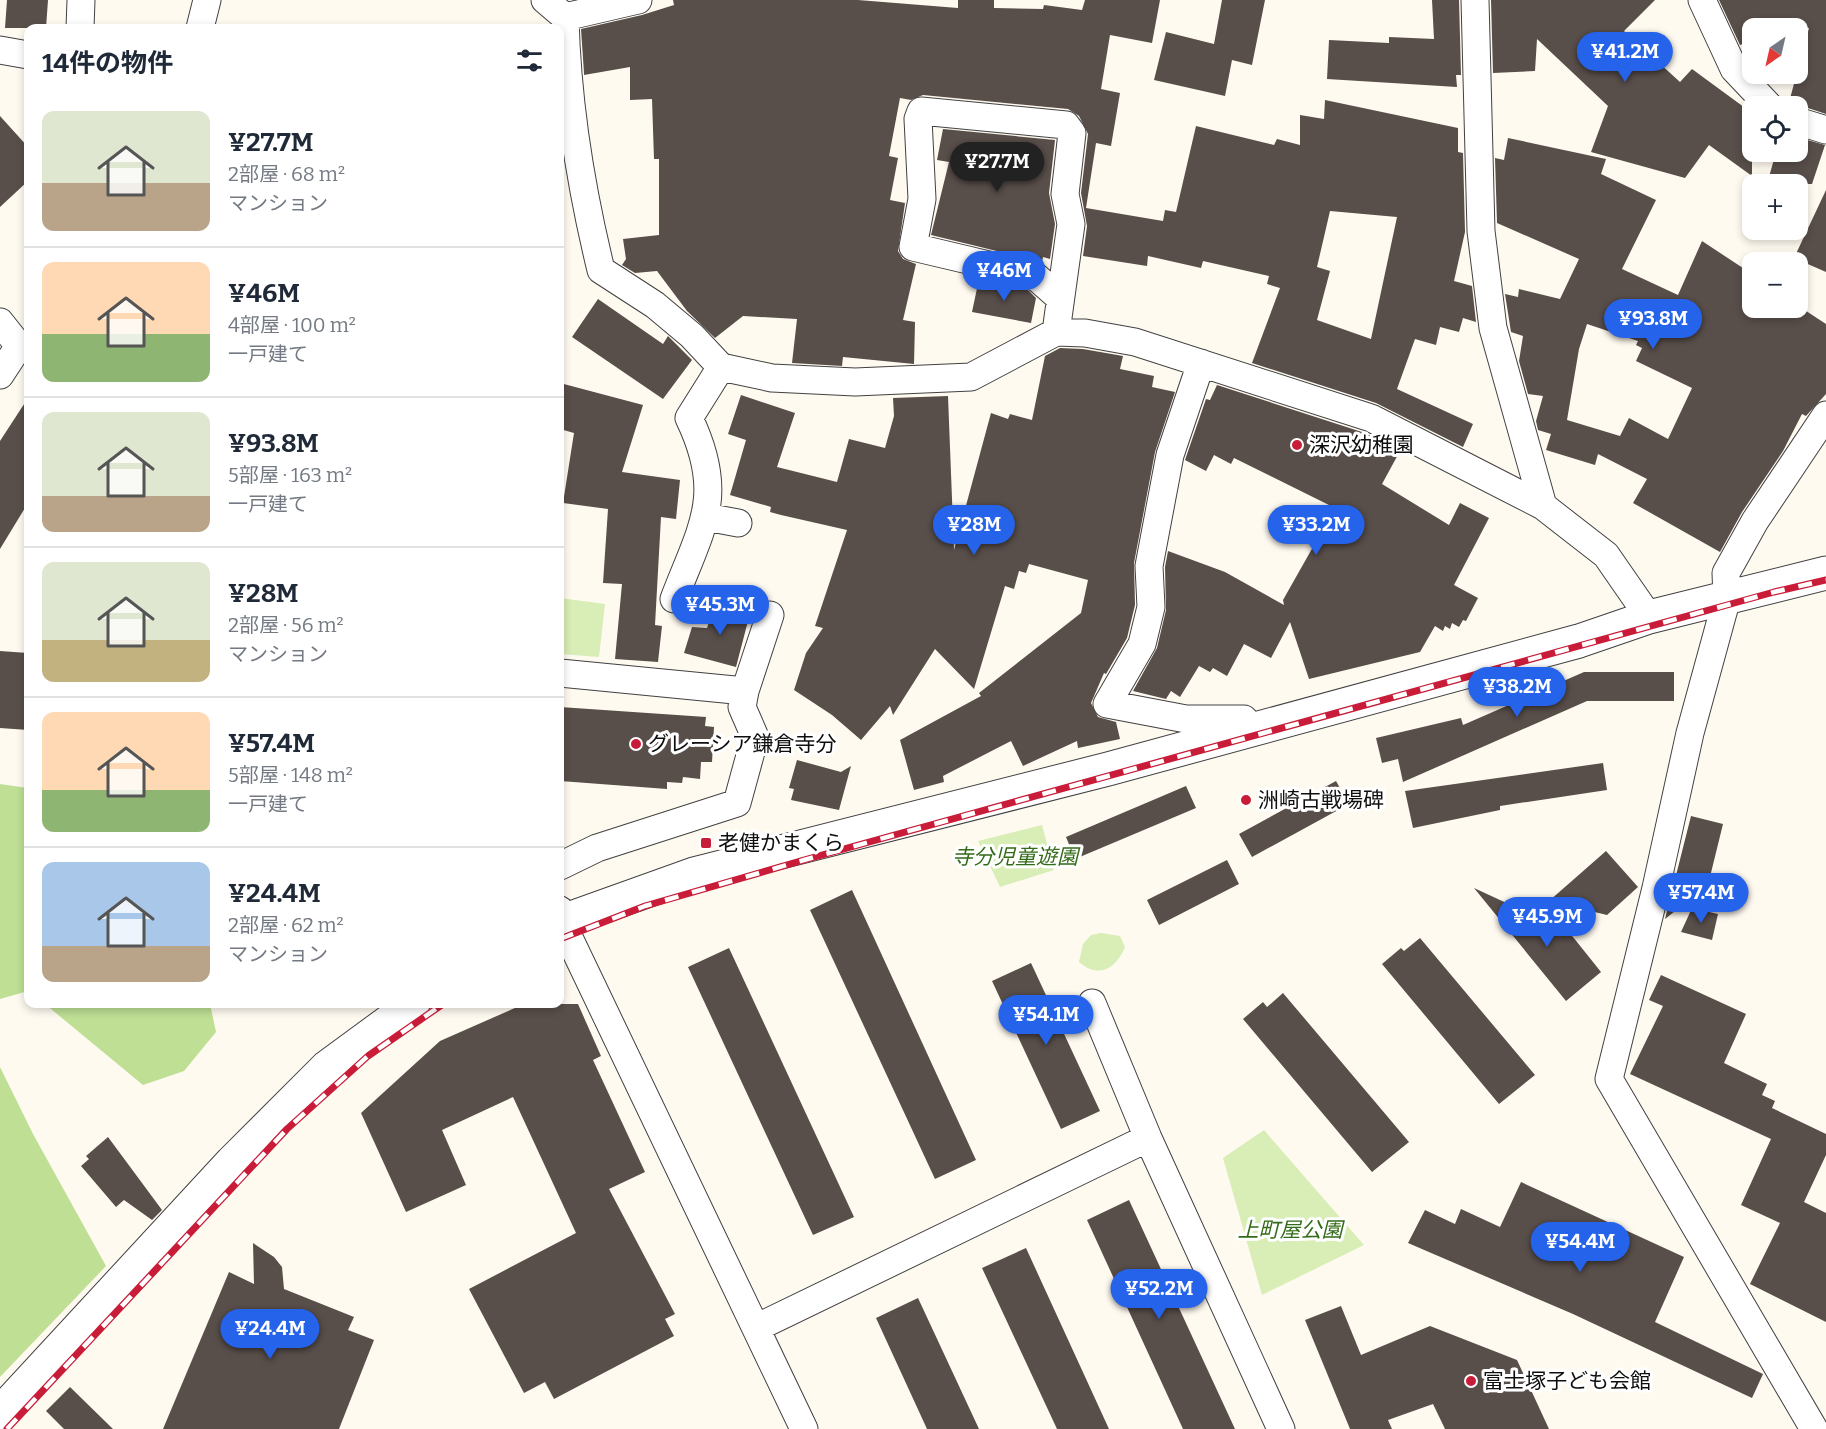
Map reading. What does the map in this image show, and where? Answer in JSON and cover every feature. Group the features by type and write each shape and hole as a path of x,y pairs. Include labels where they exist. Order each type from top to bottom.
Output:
{"street":[{"path":"80,24 81,0"},
{"path":"201,24 207,0"},
{"path":"560,24 555,8 638,0"},
{"path":"1475,0 1481,231 1493,328 1543,506"},
{"path":"1702,0 1734,69 1760,96"},
{"path":"564,39 586,207 601,270 655,305 692,336 722,368 772,378 855,382 971,377 1056,332 1085,333 1135,342 1371,418 1543,506 1606,555 1649,617"},
{"path":"0,50 24,54"},
{"path":"1056,332 1071,224 1065,194 1072,133 1066,125 921,111 918,119 922,199 914,247 1035,276 1060,298"},
{"path":"1808,124 1826,130"},
{"path":"0,322 24,346 0,375"},
{"path":"1201,363 1170,455 1149,566 1151,607 1142,644 1107,705 1186,719 1244,719 1254,730"},
{"path":"674,599 706,517 710,480 702,445 689,418 722,368"},
{"path":"1815,1429 1609,1079 1690,733 1727,598 1726,573 1755,521 1826,415"},
{"path":"706,517 738,523"},
{"path":"564,916 694,874 1254,730 1579,641 1649,617 1826,573"},
{"path":"564,864 597,848 737,803 755,737 742,707 770,615"},
{"path":"564,673 745,691"},
{"path":"564,925 804,1429"},
{"path":"1092,1003 1148,1138 1281,1429"},
{"path":"0,1413 225,1171 327,1067 408,1008"},
{"path":"756,1328 1148,1138"}],"green space":[{"path":"564,599 605,604 599,657 564,654"},
{"path":"0,784 24,787 24,992 0,999"},
{"name":"寺分児童遊園","path":"1042,825 1054,870 1000,887 978,841"},
{"path":"1101,933 1120,936 1125,947 1112,966 1100,971 1086,967 1079,962 1083,944 1091,935"},
{"path":"50,1008 211,1008 216,1032 184,1071 143,1085"},
{"path":"0,1067 33,1134 106,1266 0,1377"},
{"name":"上町屋公園","path":"1264,1130 1364,1245 1262,1295 1223,1158"}],"building":[{"path":"7,0 48,0 46,24 24,24 24,28 5,28"},
{"path":"673,0 858,0 958,8 958,0 994,0 994,8 1043,9 1044,5 1082,10 1085,0 1160,0 1152,43 1110,35 1101,89 1120,93 1111,146 1096,143 1086,208 1163,221 1165,210 1176,212 1196,126 1274,145 1277,139 1300,145 1300,115 1324,119 1325,100 1458,128 1458,152 1463,153 1465,232 1454,281 1472,286 1476,322 1463,318 1459,332 1440,327 1436,345 1415,339 1397,389 1473,424 1463,447 1376,403 1252,363 1280,288 1267,284 1269,276 1203,261 1201,268 1148,256 1147,266 1083,256 1087,226 1081,193 1088,134 1079,116 1068,109 923,95 911,100 900,98 889,156 898,158 890,200 905,203 898,251 903,259 916,264 903,320 915,322 914,364 843,357 842,366 792,363 797,319 743,316 715,338 687,311 657,271 635,273 622,265 626,259 623,239 659,235 659,159 654,159 652,99 630,100 630,67 584,75 581,29 674,5","holes":["1330,211 1397,217 1371,339 1317,320 1330,271 1317,267"]},
{"path":"1222,0 1265,0 1252,65 1232,60 1225,96 1154,80 1166,32 1214,44"},
{"path":"1432,0 1459,0 1461,75 1456,75 1457,87 1327,79 1329,40 1389,43 1389,37 1434,39"},
{"path":"1491,0 1655,0 1624,31 1680,82 1692,69 1742,106 1742,162 1752,162 1752,174 1709,145 1685,178 1591,152 1608,106 1537,39 1535,71 1493,73"},
{"path":"1719,0 1826,0 1826,114 1808,108 1808,96 1791,96 1794,84 1808,84 1808,18 1742,18 1742,44 1740,45"},
{"path":"0,116 24,143 24,185 0,207"},
{"path":"943,129 1055,140 1049,193 1055,224 1050,259 1043,257 1042,262 931,235 949,162 937,160"},
{"path":"1508,138 1606,159 1601,174 1656,200 1622,269 1678,295 1702,241 1742,267 1742,318 1808,318 1808,312 1826,324 1826,394 1806,416 1802,414 1783,451 1742,512 1720,552 1633,503 1647,479 1598,454 1595,465 1546,450 1551,434 1538,430 1536,421 1543,396 1528,394 1519,361 1523,336 1511,332 1505,294 1518,297 1519,289 1560,299 1579,259 1497,223 1495,158 1504,160","holes":["1587,324 1638,341 1636,345 1642,348 1636,361 1692,388 1668,439 1629,418 1620,436 1567,420 1579,349"]},
{"path":"1808,140 1825,145 1812,184 1808,184 1808,174 1770,174 1773,162 1808,162"},
{"path":"1826,190 1826,272 1808,264 1808,252 1797,252 1802,240 1808,240 1808,228"},
{"path":"979,279 1028,290 1036,298 1031,323 972,312"},
{"path":"598,299 663,344 668,336 692,360 663,399 572,337"},
{"path":"1060,348 1083,349 1123,356 1120,369 1154,376 1152,387 1175,392 1155,452 1134,563 1135,605 1127,638 1106,674 1104,673 1091,703 1098,717 1116,722 1120,739 1078,748 1077,741 1023,766 1011,741 943,776 944,782 914,790 900,740 981,696 979,693 1081,613 1088,580 1029,564 1026,573 1019,571 1014,589 1005,586 974,689 935,649 893,715 890,706 861,740 832,715 794,690 806,653 823,628 815,626 847,530 770,512 771,507 730,495 746,440 728,434 741,395 795,413 777,467 837,482 849,439 885,448 894,416 893,398 948,396 954,550 991,413 1008,419 1010,414 1032,420 1045,356"},
{"path":"564,384 643,405 622,472 680,480 676,519 661,517 655,625 662,626 658,662 615,659 622,584 603,583 608,509 564,503 574,433 564,430"},
{"path":"1217,385 1365,433 1400,451 1382,484 1449,525 1460,503 1489,518 1454,585 1478,598 1466,621 1463,620 1459,627 1452,623 1450,629 1445,626 1443,631 1435,626 1420,652 1309,679 1290,622 1271,658 1244,644 1227,676 1213,668 1210,672 1199,666 1180,697 1171,691 1166,699 1133,691 1157,648 1166,610 1165,567 1168,551 1225,572 1284,605 1283,600 1335,508 1234,458 1231,464 1214,455 1206,471 1185,460 1206,399 1210,400"},
{"path":"24,404 24,510 0,549 0,441"},
{"path":"716,602 748,611 746,620 748,621 736,667 684,653 692,627 707,628"},
{"path":"0,651 24,653 24,730 0,728"},
{"path":"1584,672 1674,672 1674,701 1587,701 1403,782 1398,759 1382,763 1376,738 1461,718 1463,725"},
{"name":"グレーシア鎌倉寺分","path":"564,707 706,717 705,726 714,727 712,762 701,762 700,779 683,777 682,783 667,782 667,789 564,781"},
{"path":"797,760 841,772 851,766 839,810 791,800 794,789 789,788"},
{"path":"1603,763 1607,790 1500,806 1500,810 1413,828 1405,791"},
{"path":"1336,781 1349,804 1252,857 1239,834"},
{"path":"1186,786 1196,808 1075,859 1066,837"},
{"path":"1691,816 1723,824 1708,885 1665,919"},
{"path":"1606,851 1638,887 1607,915 1549,901"},
{"path":"1227,860 1239,884 1159,925 1147,900"},
{"path":"1474,888 1569,932 1601,972 1566,1001"},
{"path":"852,890 976,1160 935,1179 810,910"},
{"path":"1692,908 1718,914 1712,940 1681,932"},
{"path":"1420,938 1535,1075 1499,1104 1382,964 1401,948 1404,951"},
{"path":"729,948 854,1217 813,1235 688,967"},
{"path":"1031,963 1100,1111 1061,1129 992,981"},
{"path":"1661,975 1746,1014 1724,1063 1767,1084 1762,1095 1775,1101 1772,1108 1826,1134 1826,1155 1804,1202 1826,1213 1826,1322 1750,1284 1780,1223 1741,1205 1771,1139 1630,1074 1663,1006 1649,1000"},
{"path":"1283,993 1409,1142 1372,1172 1243,1019 1263,1002 1267,1007"},
{"path":"564,1004 578,1004 601,1056 593,1060 645,1172 609,1189 675,1314 665,1319 674,1336 554,1399 545,1382 524,1393 469,1289 576,1233 513,1097 442,1130 466,1185 406,1212 361,1113 440,1041 515,1008 564,1008"},
{"path":"108,1137 162,1210 152,1220 124,1200 116,1207 81,1166 89,1159 86,1156"},
{"path":"1521,1182 1684,1257 1655,1322 1763,1374 1752,1398 1573,1314 1408,1243 1425,1210 1455,1224 1461,1209 1500,1227"},
{"path":"1129,1200 1235,1429 1183,1429 1087,1220"},
{"path":"253,1243 274,1257 282,1267 284,1289 354,1317 348,1330 374,1340 339,1429 163,1429 229,1272 254,1284"},
{"path":"1026,1248 1109,1429 1057,1429 982,1268"},
{"path":"918,1298 979,1429 927,1429 876,1318"},
{"path":"1341,1306 1361,1355 1430,1326 1517,1360 1549,1429 1445,1429 1433,1404 1388,1420 1392,1429 1350,1429 1305,1320"},
{"path":"70,1387 113,1429 64,1429 46,1411"}],"railway":[{"path":"564,937 645,906 804,860 1774,592 1826,580"},
{"path":"7,1429 287,1129 368,1056 437,1008"}],"place":[{"name":"深沢幼稚園","path":"1297,445"},
{"name":"グレーシア鎌倉寺分","path":"636,744"},
{"name":"洲崎古戦場碑","path":"1246,800"},
{"name":"老健かまくら","path":"706,843"},
{"name":"富士塚子ども会館","path":"1471,1381"}]}
